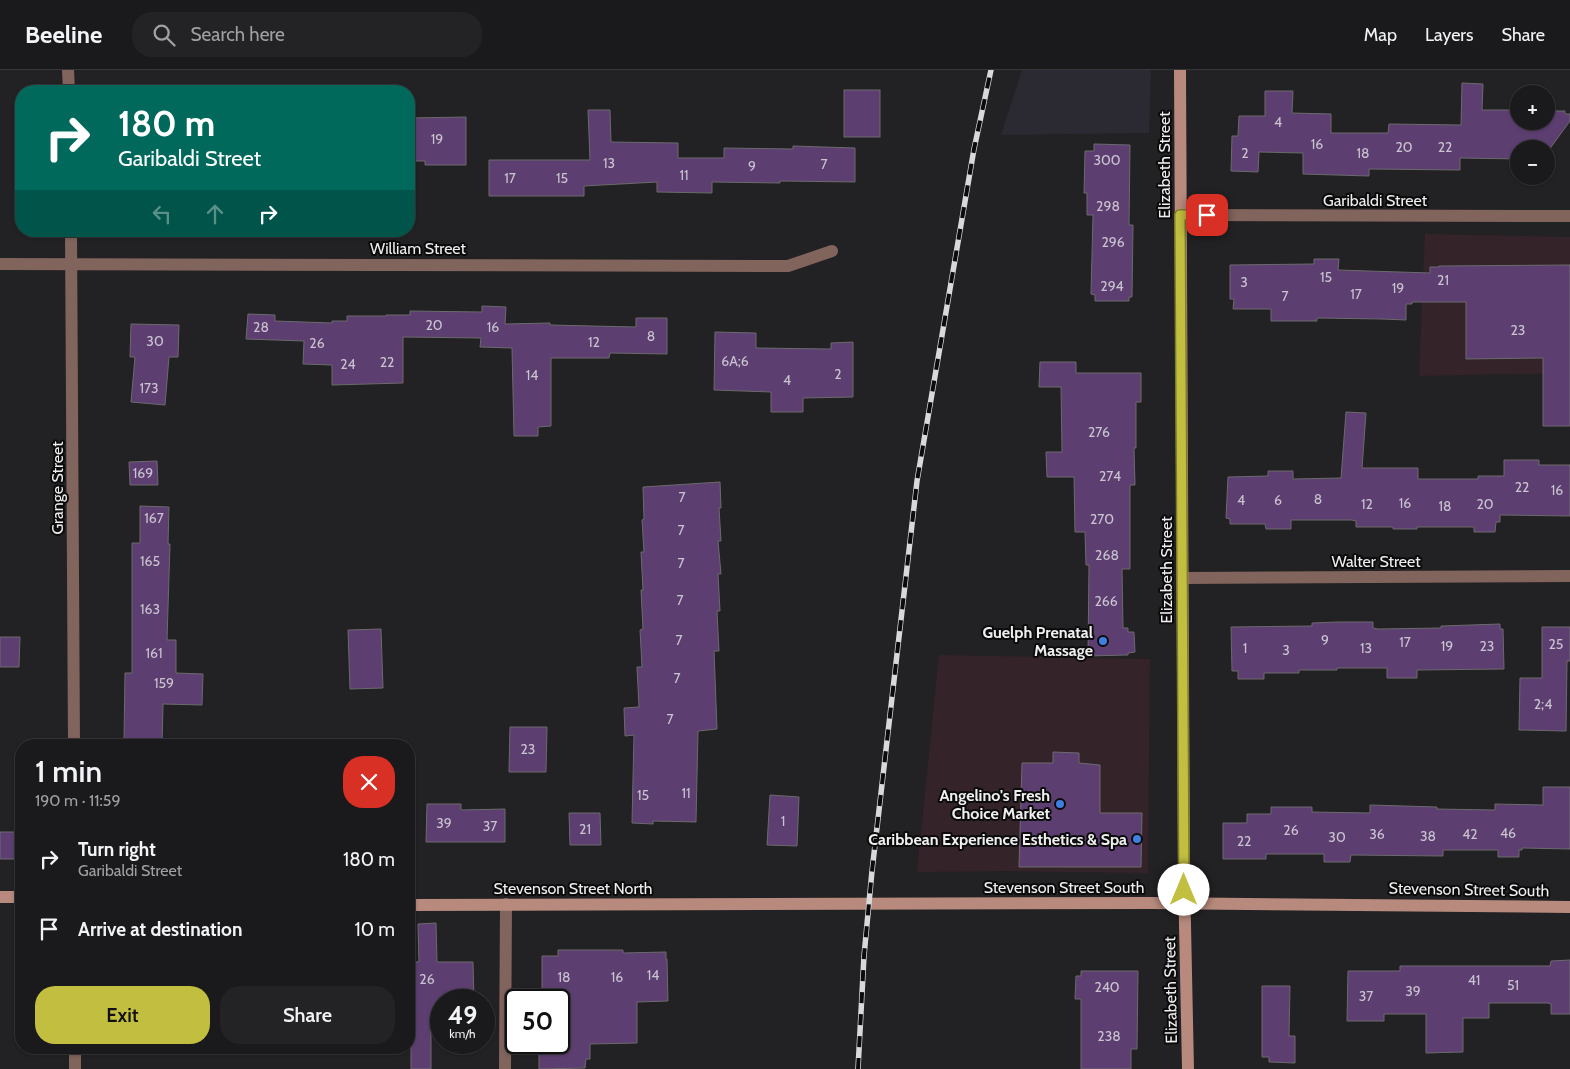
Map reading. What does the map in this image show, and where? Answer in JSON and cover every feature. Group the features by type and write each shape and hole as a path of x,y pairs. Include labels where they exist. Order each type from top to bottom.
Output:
{"main road":[{"name":"Elizabeth Street","path":"1180,70 1184,903 1188,1069"},
{"path":"0,897 15,897"},
{"name":"Stevenson Street South","path":"738,904 1184,903 1570,907"},
{"name":"Stevenson Street North","path":"415,904 738,904"}],"street":[{"path":"68,70 69,85"},
{"name":"Garibaldi Street","path":"1180,215 1570,216"},
{"name":"Grange Street","path":"71,237 74,739"},
{"name":"William Street","path":"0,264 788,266 832,251"},
{"name":"Walter Street","path":"1183,578 1570,576"},
{"path":"505,1069 506,904"},
{"path":"75,1054 75,1069"}],"shaded area":[{"path":"1022,70 1151,70 1149,133 1001,135"},
{"path":"1425,234 1570,237 1570,373 1419,376"},
{"path":"939,655 1150,659 1148,873 917,872"}],"building":[{"path":"1462,83 1483,84 1482,110 1510,110 1510,130 1555,130 1555,111 1565,111 1565,114 1570,114 1570,121 1555,142 1555,140 1510,140 1510,159 1460,158 1460,170 1369,169 1369,176 1303,174 1303,153 1259,152 1258,172 1231,171 1232,136 1238,136 1239,116 1265,116 1265,91 1293,91 1292,113 1331,114 1331,133 1388,133 1389,124 1461,125"},
{"path":"844,90 880,90 880,137 844,137"},
{"path":"588,110 610,110 611,142 678,143 678,158 724,158 724,148 793,149 793,146 855,148 855,182 712,182 712,193 657,192 657,182 584,186 584,196 489,196 489,160 590,160"},
{"path":"466,117 466,165 425,165 425,161 415,161 415,118"},
{"path":"1094,144 1130,145 1129,225 1133,225 1132,297 1129,297 1129,301 1095,301 1095,295 1091,294 1093,215 1087,215 1087,193 1084,193 1085,151 1094,151"},
{"path":"1314,259 1339,259 1338,270 1430,273 1430,267 1439,266 1570,265 1570,426 1543,426 1543,358 1466,359 1466,302 1412,302 1412,304 1406,304 1406,320 1317,318 1317,321 1271,321 1271,309 1233,309 1234,299 1230,299 1230,265 1314,264"},
{"path":"482,306 506,307 505,324 550,323 550,325 636,327 636,318 667,318 667,354 610,353 609,358 551,358 551,426 538,427 538,436 514,436 512,348 480,347 481,338 403,337 403,383 332,385 332,365 303,364 304,341 246,339 248,314 275,315 275,321 332,323 332,321 347,321 347,316 410,315 410,311 482,312"},
{"path":"131,324 179,325 178,357 169,357 165,405 131,402 135,357 130,357"},
{"path":"715,332 756,333 756,348 831,349 831,343 853,342 853,397 803,398 803,412 771,412 771,392 714,390"},
{"path":"1040,362 1076,362 1076,373 1141,373 1141,402 1136,402 1135,485 1130,485 1130,569 1122,569 1123,628 1128,628 1128,632 1134,632 1135,652 1128,653 1128,655 1088,656 1089,565 1086,565 1085,532 1075,532 1074,477 1047,477 1046,452 1062,452 1061,387 1039,387"},
{"path":"1346,412 1366,413 1362,468 1418,468 1418,479 1478,479 1478,476 1504,476 1504,460 1539,460 1539,465 1570,465 1570,516 1500,515 1500,522 1496,522 1495,532 1474,532 1474,527 1393,529 1393,527 1356,527 1356,521 1352,520 1291,520 1291,529 1266,529 1265,524 1230,524 1230,519 1226,518 1228,477 1268,476 1268,471 1293,471 1293,479 1341,478"},
{"path":"157,461 158,485 130,485 129,462"},
{"path":"720,482 721,541 718,541 721,574 718,574 720,611 717,611 719,651 714,651 717,729 698,731 696,822 653,821 653,824 632,823 634,735 625,736 624,708 639,707 637,667 642,667 640,630 643,629 641,552 644,552 642,520 644,519 643,487"},
{"path":"140,506 169,507 168,544 170,544 167,640 176,640 176,673 203,674 202,705 163,704 162,739 124,739 125,673 132,673 132,543 140,543"},
{"path":"1373,622 1373,628 1378,629 1441,628 1441,626 1500,624 1500,629 1503,629 1504,669 1417,670 1417,678 1387,678 1387,668 1337,668 1337,670 1299,670 1299,673 1264,673 1264,679 1238,679 1238,671 1232,671 1231,627 1312,626 1312,623"},
{"path":"1542,627 1570,627 1570,661 1567,661 1566,731 1519,730 1520,678 1542,678"},
{"path":"381,629 383,688 350,689 348,630"},
{"path":"0,637 20,637 19,667 0,667"},
{"path":"510,727 547,727 546,772 509,772"},
{"name":"Angelino's Fresh Choice Market","path":"1053,752 1079,753 1079,763 1100,765 1100,813 1142,813 1141,867 1019,867 1022,763 1053,763"},
{"path":"1543,787 1570,787 1570,849 1522,848 1522,850 1519,850 1519,857 1498,857 1498,850 1443,850 1443,856 1351,855 1350,862 1324,862 1324,854 1266,854 1266,859 1223,859 1223,823 1247,823 1247,814 1271,814 1271,807 1312,807 1312,812 1370,813 1370,805 1495,810 1495,804 1543,805"},
{"path":"770,795 799,797 797,846 767,845"},
{"path":"427,804 461,804 461,810 505,809 505,842 426,842"},
{"path":"569,813 600,813 601,845 570,845"},
{"path":"0,832 15,832 15,859 0,859"},
{"path":"436,923 437,962 473,962 474,989 430,989 431,1069 411,1069 411,1054 415,1054 415,962 419,962 418,924"},
{"path":"558,950 623,950 623,953 666,952 668,1001 637,1002 637,1043 590,1044 590,1059 586,1059 585,1068 539,1069 539,1054 570,1054 570,989 542,989 542,956 558,956"},
{"path":"1570,960 1570,1014 1551,1014 1551,1004 1548,1003 1489,1003 1489,1018 1463,1018 1463,1052 1426,1053 1426,1014 1384,1014 1384,1021 1347,1021 1348,971 1400,971 1400,966 1550,966 1551,961"},
{"path":"1081,971 1138,971 1137,1049 1131,1049 1131,1069 1081,1069 1081,999 1075,999 1076,976 1081,976"},
{"path":"1262,986 1290,986 1289,1036 1295,1036 1295,1063 1269,1062 1269,1057 1262,1057"}],"railway":[{"path":"858,1069 864,956 872,871 917,481 974,149 991,70"}],"place":[{"name":"Guelph Prenatal Massage","path":"1103,641"},
{"name":"Angelino's Fresh Choice Market","path":"1060,804"},
{"name":"Caribbean Experience Esthetics & Spa","path":"1137,839"}],"route":[{"path":"1184,890 1180,215 1207,215"}]}
